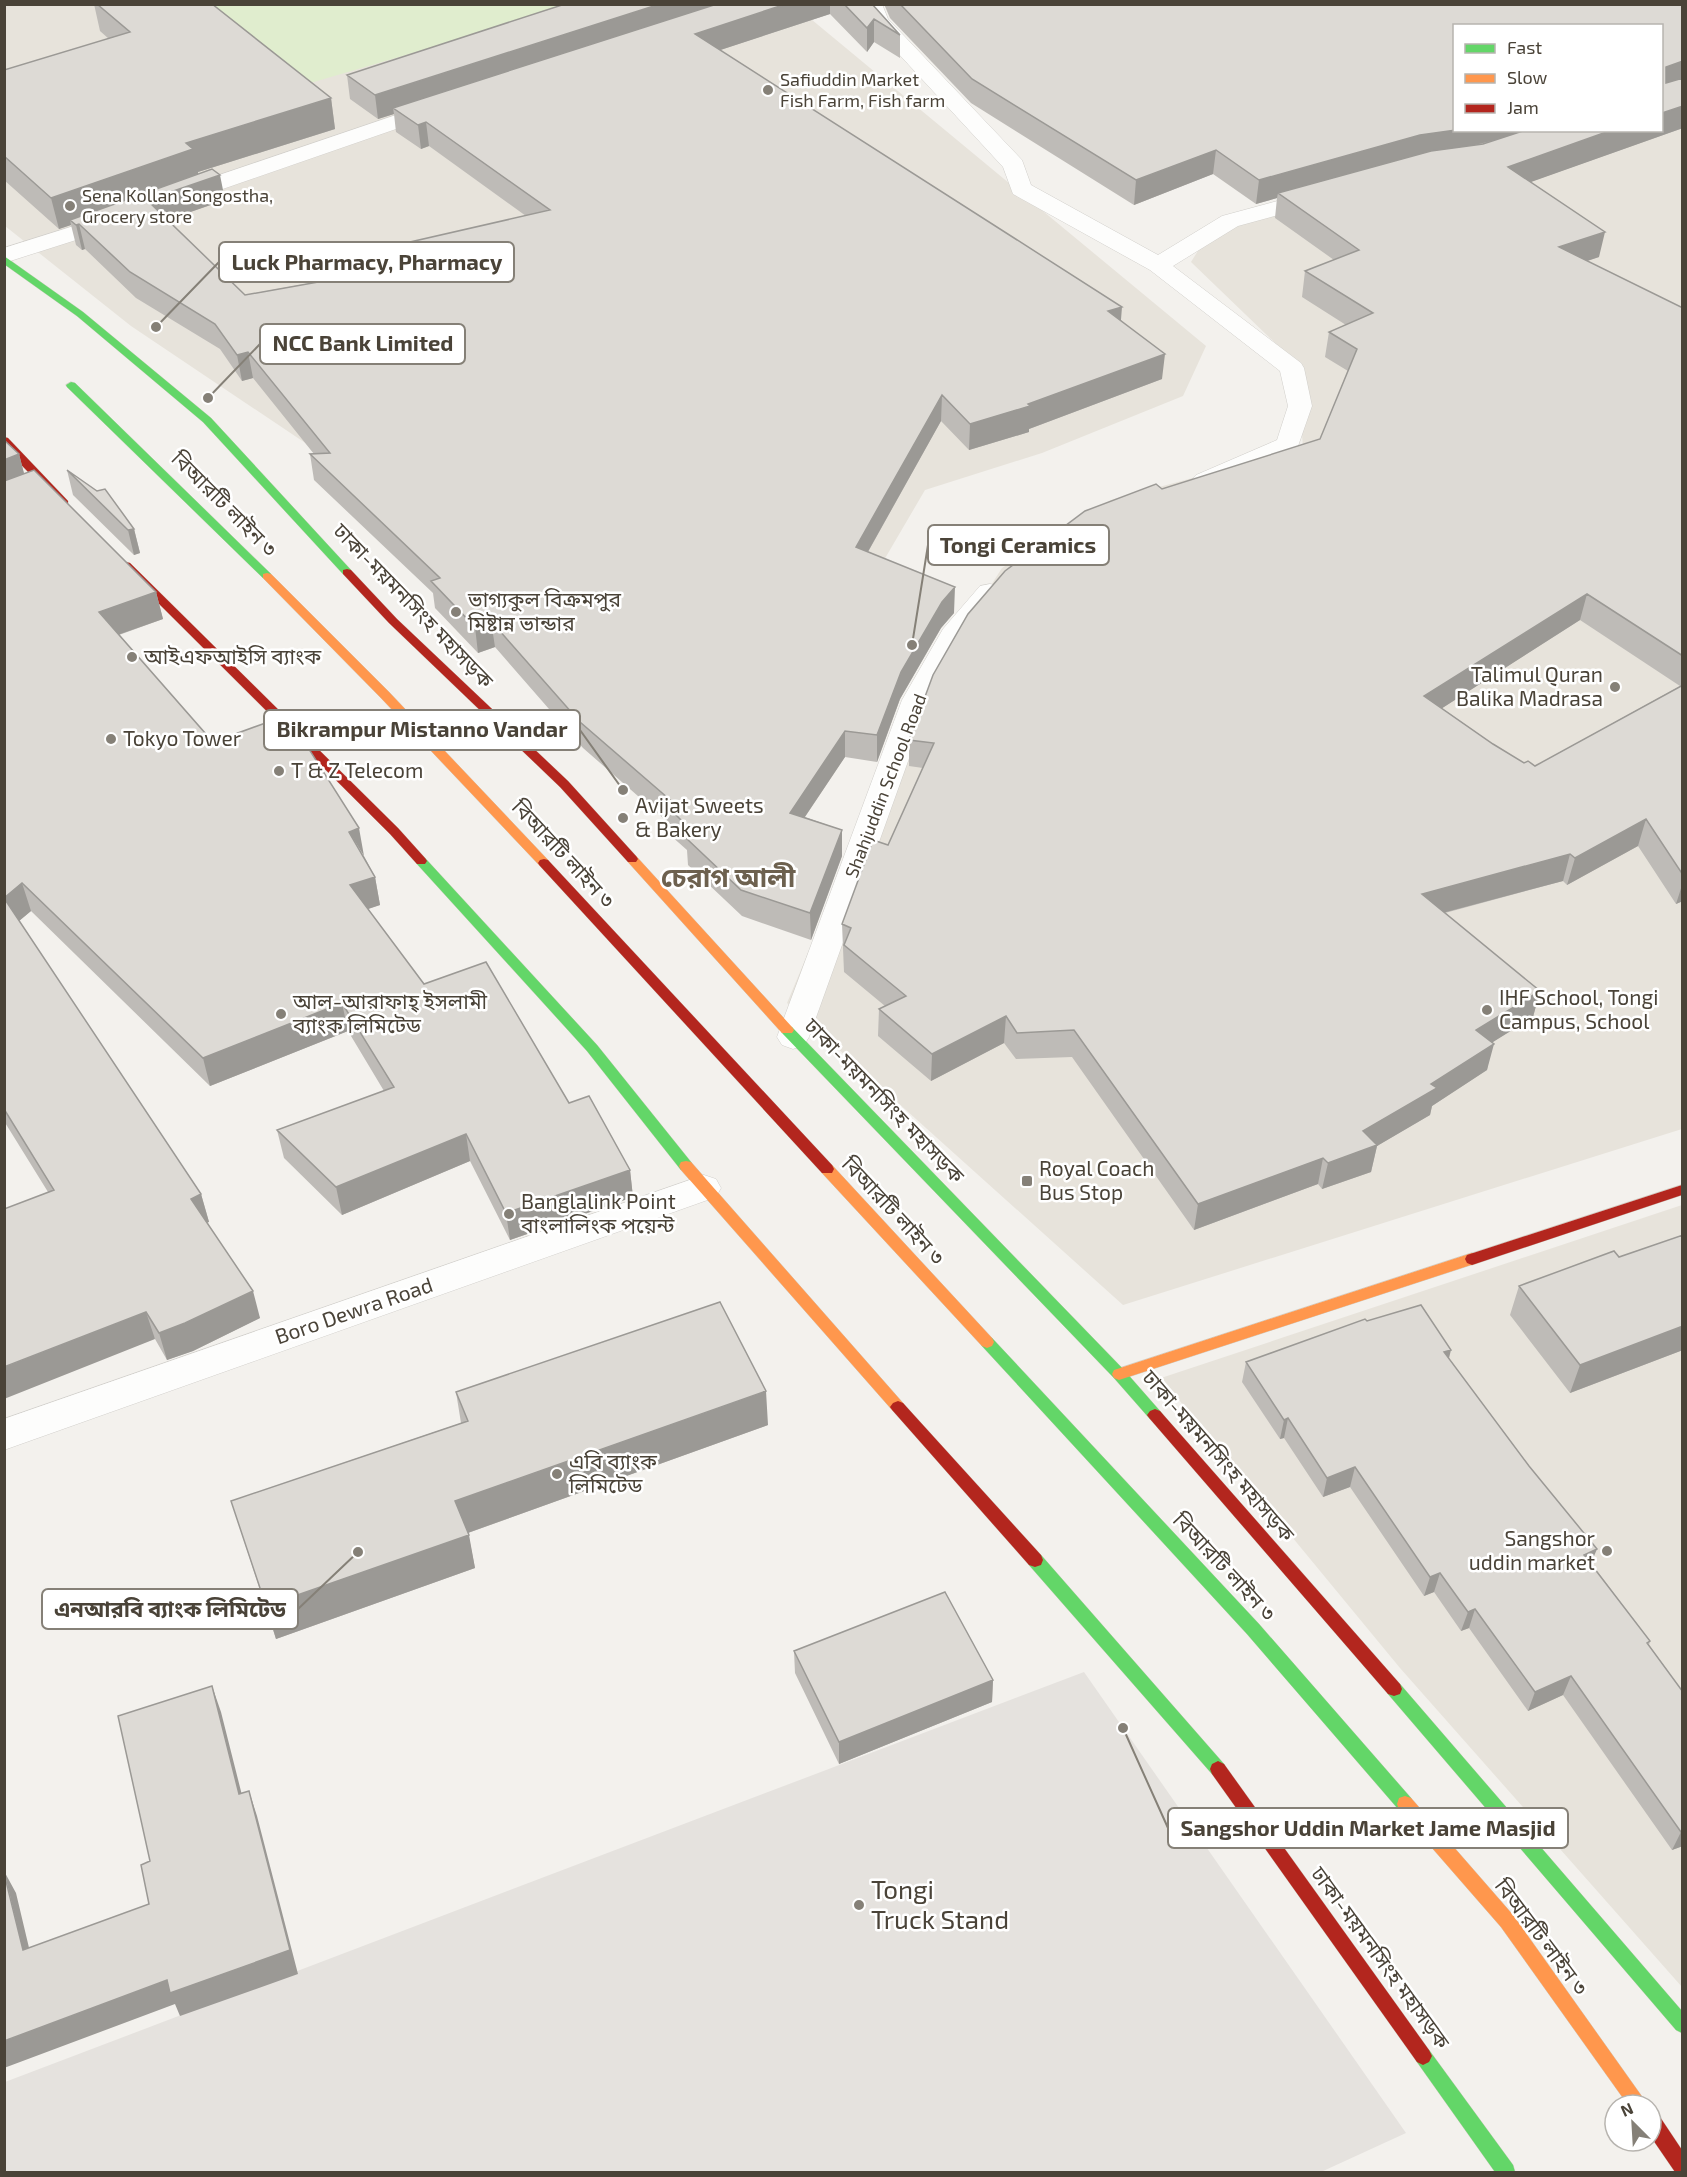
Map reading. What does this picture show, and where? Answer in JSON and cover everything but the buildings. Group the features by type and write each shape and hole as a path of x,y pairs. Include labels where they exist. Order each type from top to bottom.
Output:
{"main road":[{"name":"ঢাকা-ময়মনসিংহ মহাসড়ক","path":"4,257 89,321 207,420 393,621 564,784 793,1037 1119,1374 1412,1708 1683,2024"},
{"name":"বিআরটি লাইন ৩","path":"71,385 198,507 385,695 525,843 1252,1629 1506,1922 1630,2093"},
{"path":"4,441 35,489 78,517"},
{"name":"ঢাকা-ময়মনসিংহ মহাসড়ক","path":"119,558 394,831 592,1048 704,1188 1210,1757 1506,2172"},
{"path":"1119,1374 1683,1190"},
{"path":"1663,2138 1683,2165"}],"street":[{"path":"872,4 879,21 1014,165 1021,189 1158,265 1292,368 1300,406 1288,444 1215,477 1184,486"},
{"path":"156,205 458,100"},
{"path":"1158,265 1230,221 1339,191"},
{"path":"4,257 135,213"},
{"name":"Shahjuddin School Road","path":"793,1037 916,700 953,635 992,590 1009,576"},
{"name":"Boro Dewra Road","path":"4,1435 704,1188"}],"shaded area":[{"path":"4,5 794,5 1206,346 1183,396 1042,453 925,490 770,755 131,326 5,226"},
{"path":"1682,79 1682,1129 1123,1305 787,1003 908,715 1002,568 1111,500 1303,448 1297,364 1191,262 1219,217 1350,184 1650,132 1663,132"},
{"path":"1682,1205 1682,1987 1400,1668 1161,1378"},
{"name":"Tongi Truck Stand","path":"1084,1672 1406,2133 1321,2172 5,2172 5,2082"}],"green space":[{"path":"566,4 570,7 307,84 207,5"}],"traffic: fast":[{"path":"4,259 80,314 207,420 347,572"},
{"path":"71,385 267,576"},
{"path":"421,861 592,1048 686,1166"},
{"path":"787,1030 1119,1374 1155,1415"},
{"path":"987,1342 1253,1629 1405,1804"},
{"path":"1035,1560 1218,1769"},
{"path":"1394,1689 1682,2024"},
{"path":"1423,2056 1506,2172"}],"traffic: slow":[{"path":"267,576 385,695 544,863"},
{"path":"632,859 787,1030"},
{"path":"686,1166 898,1407"},
{"path":"827,1169 987,1342"},
{"path":"1119,1374 1472,1259"},
{"path":"1405,1804 1507,1921 1630,2093"}],"traffic: jam":[{"path":"4,440 64,503"},
{"path":"126,565 394,831 421,861"},
{"path":"347,572 393,621 564,784 632,859"},
{"path":"544,863 827,1169"},
{"path":"1472,1259 1682,1190"},
{"path":"898,1407 1035,1560"},
{"path":"1155,1415 1394,1689"},
{"path":"1218,1769 1423,2056"},
{"path":"1663,2138 1682,2165"}],"place":[{"name":"Safiuddin Market Fish Farm, Fish farm","path":"768,90"},
{"name":"Sena Kollan Songostha, Grocery store","path":"70,206"},
{"name":"Luck Pharmacy, Pharmacy","path":"156,327"},
{"name":"NCC Bank Limited","path":"208,398"},
{"name":"ভাগ্যকুল বিক্রমপুর মিষ্টান্ন ভান্ডার","path":"456,612"},
{"name":"Tongi Ceramics","path":"912,645"},
{"name":"আইএফআইসি ব্যাংক","path":"132,657"},
{"name":"Talimul Quran Balika Madrasa","path":"1615,687"},
{"name":"Tokyo Tower","path":"111,739"},
{"name":"T & Z Telecom","path":"279,771"},
{"name":"Bikrampur Mistanno Vandar","path":"623,790"},
{"name":"Avijat Sweets & Bakery","path":"623,818"},
{"name":"IHF School, Tongi Campus, School","path":"1487,1010"},
{"name":"আল-আরাফাহ্ ইসলামী ব্যাংক লিমিটেড","path":"281,1014"},
{"name":"Royal Coach Bus Stop","path":"1027,1181"},
{"name":"Banglalink Point বাংলালিংক পয়েন্ট","path":"509,1214"},
{"name":"এবি ব্যাংক লিমিটেড","path":"557,1474"},
{"name":"Sangshor uddin market","path":"1607,1551"},
{"name":"এনআরবি ব্যাংক লিমিটেড","path":"358,1552"},
{"name":"Sangshor Uddin Market Jame Masjid","path":"1123,1728"},
{"name":"Tongi Truck Stand","path":"859,1905"}],"district":[{"name":"চেরাগ আলী","path":"728,878"}]}
